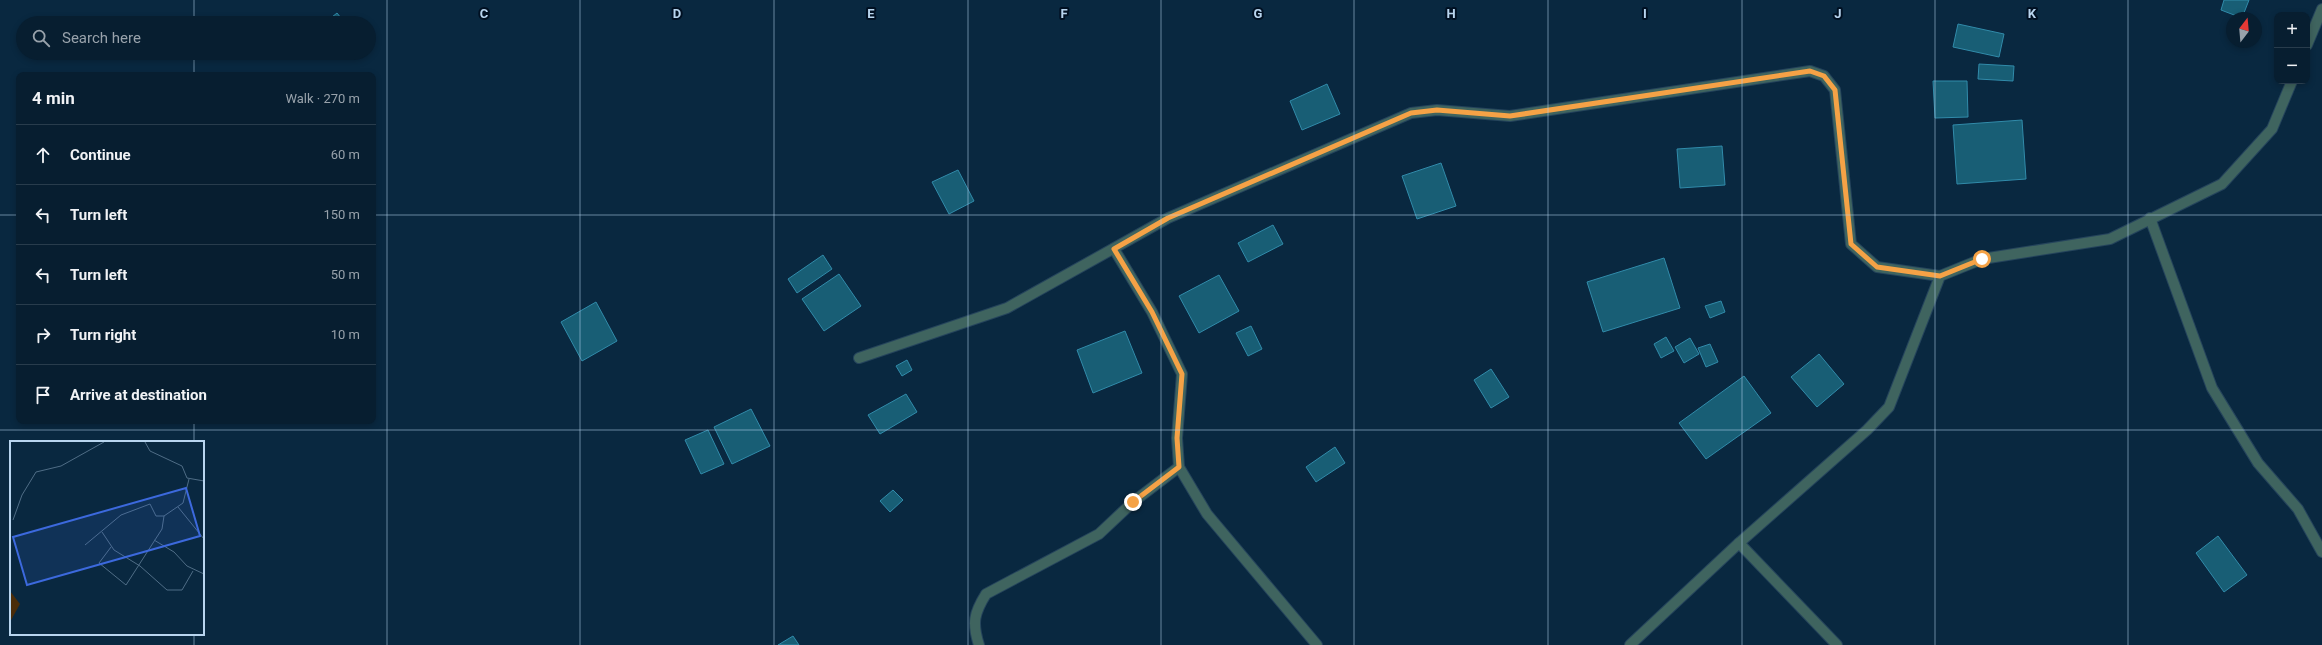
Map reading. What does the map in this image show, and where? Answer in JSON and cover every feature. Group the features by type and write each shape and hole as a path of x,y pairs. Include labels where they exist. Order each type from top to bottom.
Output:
{"street":[{"path":"2310,38 2322,9"},
{"path":"859,358 1007,308 1168,218 1411,113 1437,110 1510,116 1810,71 1824,76 1835,90 1851,244 1877,267 1940,276 1982,259 2110,239 2150,218 2222,184 2272,129 2291,84"},
{"path":"2150,218 2212,388 2258,463 2298,509 2322,552"},
{"path":"1114,249 1152,312 1182,374 1177,438 1179,467 1206,514 1318,645"},
{"path":"1630,645 1739,543 1867,430 1889,407 1940,276"},
{"path":"979,645 974,630 976,609 986,594 1099,534 1133,502 1179,467"},
{"path":"1739,543 1837,645"}],"building":[{"path":"2224,0 2249,0 2244,12 2226,12 2221,10"},
{"path":"1958,24 2004,34 1999,57 1953,47"},
{"path":"1979,64 2014,66 2013,81 1978,79"},
{"path":"1933,81 1967,81 1968,117 1935,118"},
{"path":"1327,84 1340,114 1302,130 1290,101"},
{"path":"2022,120 2026,179 1957,184 1953,125"},
{"path":"1722,146 1725,185 1680,188 1677,149"},
{"path":"1441,163 1456,206 1417,219 1402,176"},
{"path":"958,170 974,201 949,214 932,182"},
{"path":"1273,225 1283,244 1248,262 1238,243"},
{"path":"823,255 832,269 797,293 788,279"},
{"path":"1664,258 1680,308 1603,332 1587,282"},
{"path":"839,274 861,306 824,331 802,299"},
{"path":"1219,275 1239,311 1199,333 1179,296"},
{"path":"1721,301 1725,312 1710,318 1705,306"},
{"path":"596,302 617,341 582,361 561,322"},
{"path":"1251,326 1262,349 1248,356 1236,333"},
{"path":"1125,331 1142,373 1093,393 1077,350"},
{"path":"1666,337 1674,351 1661,358 1654,344"},
{"path":"1690,338 1699,354 1684,363 1675,347"},
{"path":"1710,344 1718,362 1706,367 1698,348"},
{"path":"1819,354 1844,384 1817,407 1791,377"},
{"path":"907,360 912,370 902,376 896,366"},
{"path":"1491,369 1509,397 1491,408 1474,380"},
{"path":"1744,376 1771,413 1706,459 1679,423"},
{"path":"906,394 917,412 880,434 868,415"},
{"path":"751,409 770,446 732,464 714,427"},
{"path":"708,430 724,464 701,474 685,440"},
{"path":"1335,447 1345,463 1316,482 1306,467"},
{"path":"893,490 903,500 890,512 880,501"},
{"path":"2218,536 2247,575 2224,592 2196,553"},
{"path":"793,636 799,645 778,645"}],"route":[{"path":"1133,502 1179,467 1177,438 1182,374 1152,312 1114,249 1168,218 1411,113 1437,110 1510,116 1632,99 1810,71 1824,76 1835,90 1851,244 1877,267 1940,276 1982,259"}]}
